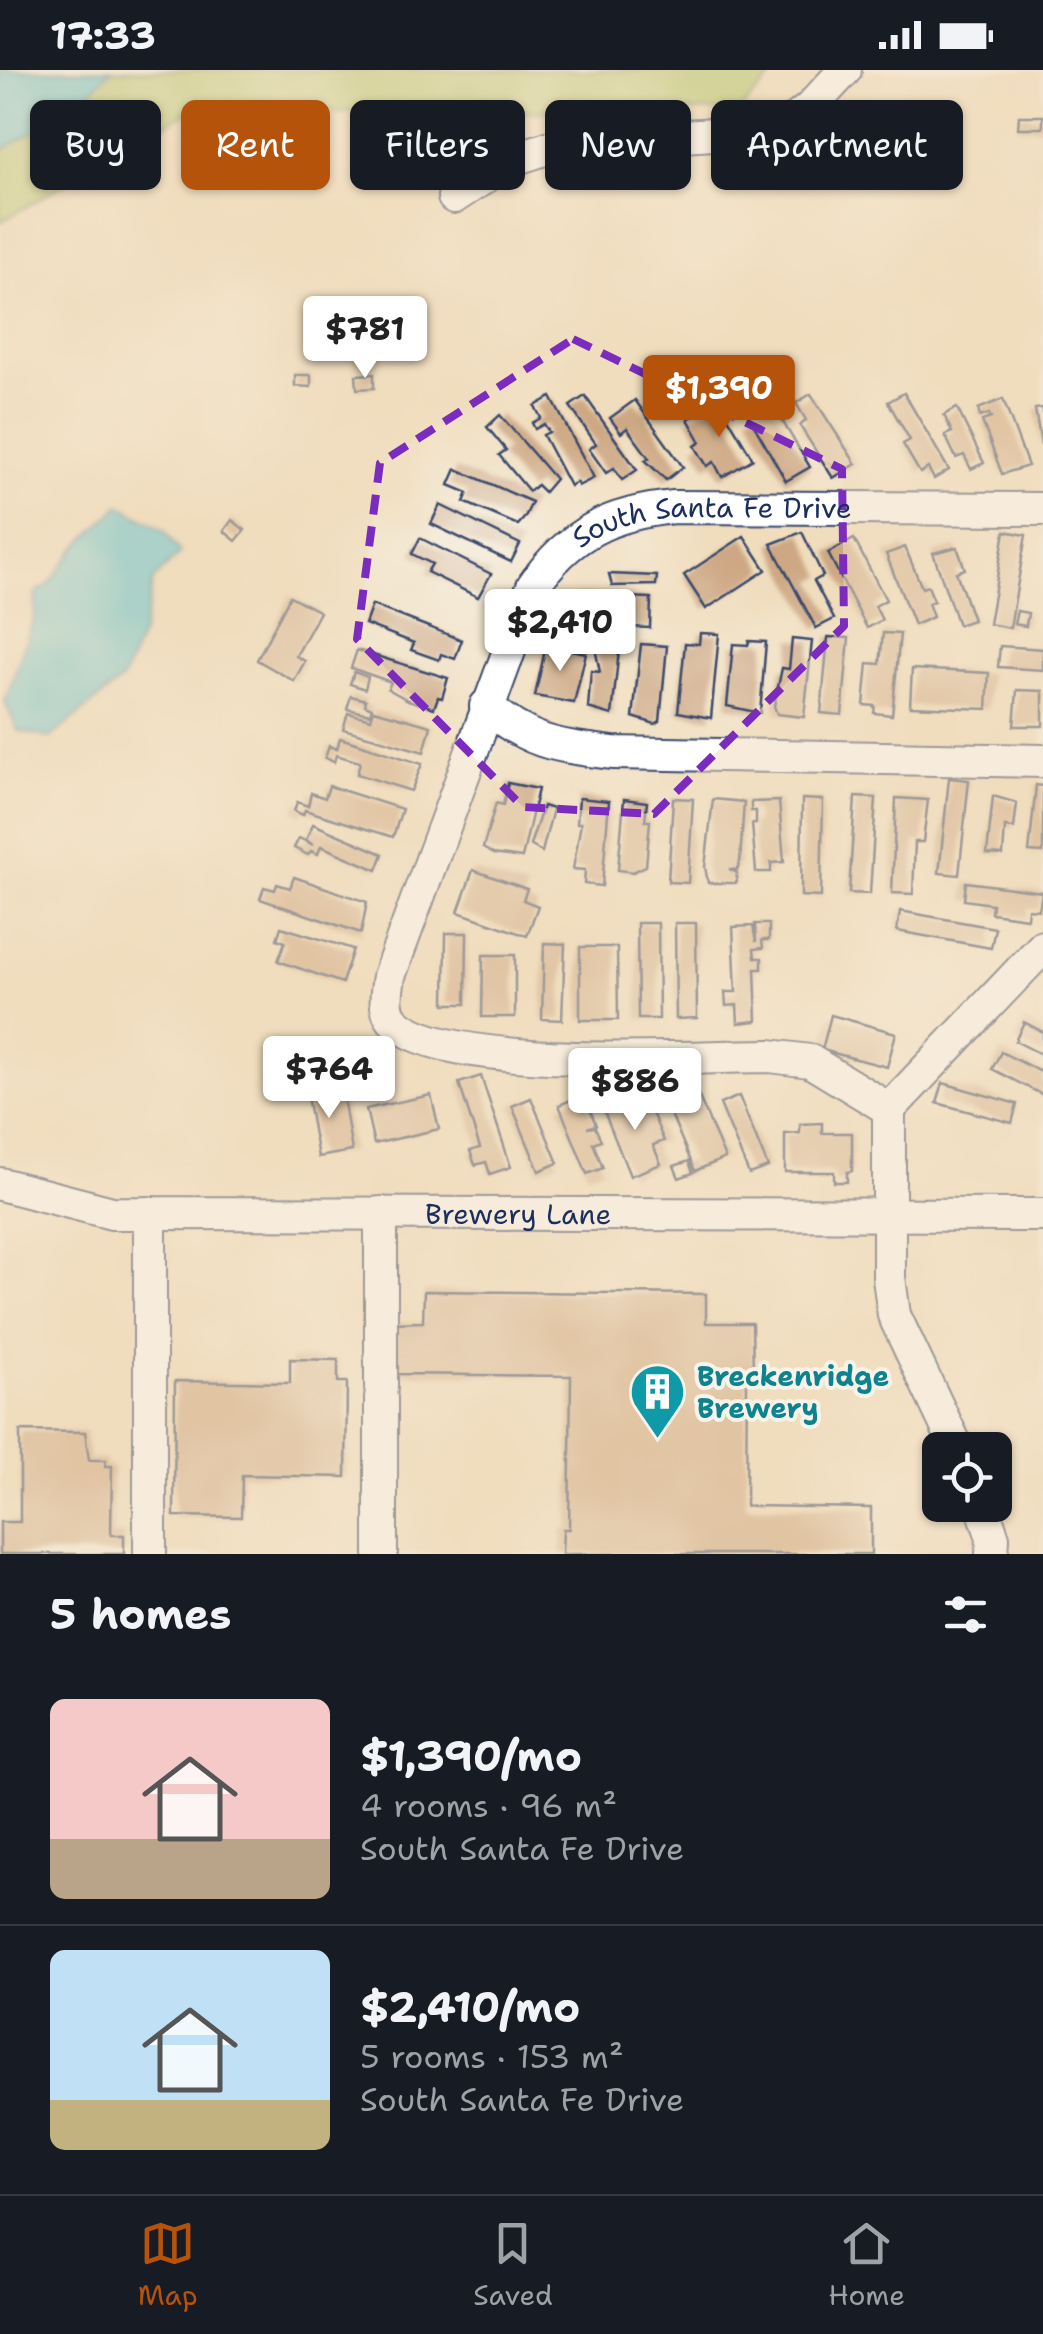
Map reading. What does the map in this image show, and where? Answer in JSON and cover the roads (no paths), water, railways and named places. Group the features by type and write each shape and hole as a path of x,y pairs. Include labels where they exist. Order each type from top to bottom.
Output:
{"street":[{"path":"454,197 510,160 563,143 782,130 810,108 845,70"},
{"name":"South Santa Fe Drive","path":"889,1108 810,1061 770,1056 497,1054 446,1046 408,1032 390,1018 385,1000 389,976 533,586 574,537 592,528 674,507 1043,508"},
{"path":"486,706 515,732 548,744 613,754 1043,761"},
{"path":"949,1432 894,1315 889,1278 889,1108 1043,947"},
{"name":"Brewery Lane","path":"0,1184 112,1213 1043,1214"},
{"path":"150,1213 150,1554"},
{"path":"381,1213 381,1554"},
{"path":"988,1522 993,1538 992,1554"}],"water":[{"path":"0,70 111,70 82,100 30,100 30,133 0,151"},
{"path":"120,505 164,530 180,553 153,580 142,633 122,680 50,738 18,731 5,702 34,618 36,592 48,586 75,549"}],"place":[{"name":"Breckenridge Brewery","path":"658,1441"}]}
